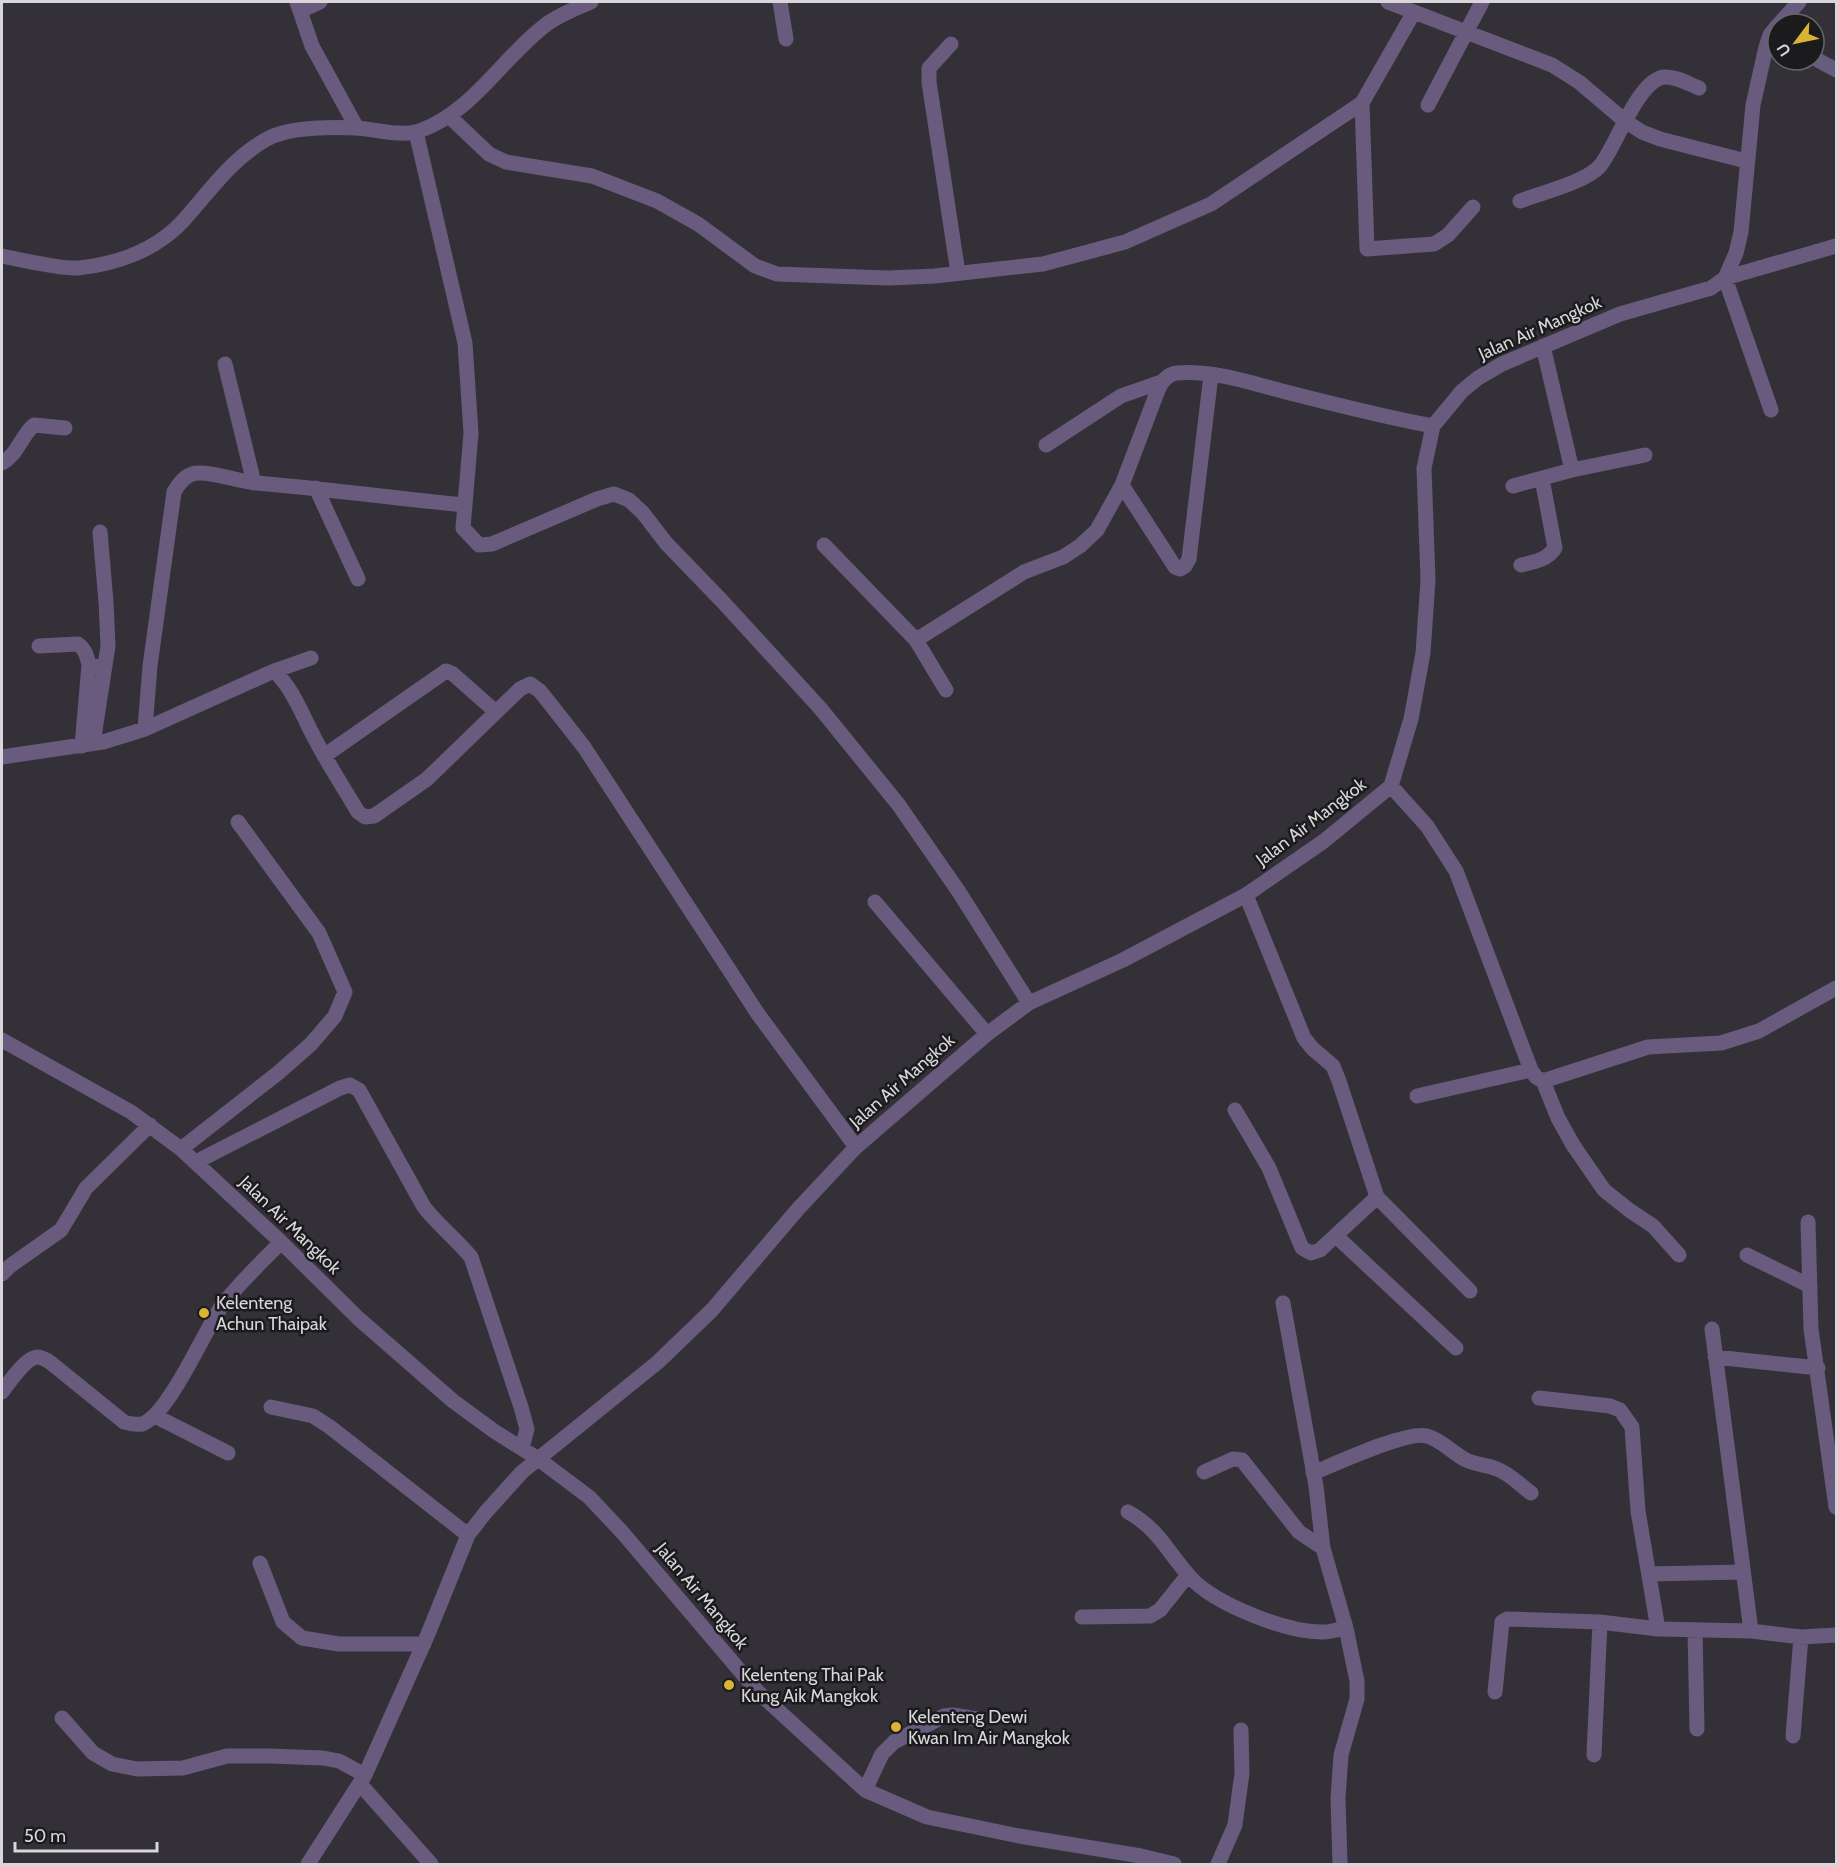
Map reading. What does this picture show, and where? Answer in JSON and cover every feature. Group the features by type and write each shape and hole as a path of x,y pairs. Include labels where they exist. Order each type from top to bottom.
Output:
{"street":[{"path":"320,2 299,7 312,46 357,128"},
{"path":"2,256 76,268 122,259 155,245 182,222 221,176 268,138 288,130 357,128 416,132 450,117 544,26 591,2"},
{"path":"780,2 786,39"},
{"path":"1388,2 1552,65 1579,82 1625,121 1642,132 1659,139 1746,161"},
{"path":"1428,105 1482,2"},
{"path":"450,117 489,154 506,162 592,176 657,201 698,224 755,266 777,274 888,279 1043,264 1125,242 1211,204 1362,103 1413,12"},
{"path":"951,44 929,68 929,82 958,273"},
{"path":"1766,63 1753,105 1741,232 1736,253 1725,278 1771,410"},
{"path":"1520,201 1587,176 1600,166 1645,90 1655,81 1663,77 1674,78 1699,88"},
{"path":"1362,103 1367,249 1434,244 1448,235 1473,207"},
{"path":"416,132 465,343 471,433 463,528 479,545 492,544 597,499 614,495 629,500 643,513 666,543 820,708 898,804 959,892 1029,1003"},
{"name":"Jalan Air Mangkok","path":"308,1864 362,1779 424,1644 468,1535 522,1472 658,1362 712,1310 798,1209 856,1147 987,1034 1029,1003 1123,960 1246,895 1324,841 1391,786 1411,719 1423,654 1428,580 1424,468 1433,426 1462,391 1478,378 1502,364 1620,314 1711,288 1725,278 1836,246"},
{"path":"1543,346 1572,470"},
{"path":"225,364 254,483"},
{"path":"916,640 1024,572 1063,557 1080,546 1097,530 1122,485 1161,382 1168,375 1176,373 1211,375 1244,381 1373,415 1433,426"},
{"path":"1122,485 1175,567 1180,569 1185,566 1189,559 1211,375"},
{"path":"1046,445 1121,396 1161,382"},
{"path":"2,463 10,458 34,425 65,428"},
{"path":"1513,486 1572,470 1645,455"},
{"path":"145,729 150,666 174,492 181,481 196,473 254,483 464,505"},
{"path":"1521,565 1541,560 1551,554 1555,548 1542,479"},
{"path":"316,488 358,579"},
{"path":"88,744 108,646 100,532"},
{"path":"824,545 916,640 946,690"},
{"path":"39,646 78,644 82,647 89,665 88,744"},
{"path":"2,757 103,742 145,729 274,671 311,657"},
{"path":"89,665 105,667"},
{"path":"274,671 290,692 324,756 358,812 365,817 374,816 427,779 520,689 530,684 540,692 584,747 758,1014 856,1147"},
{"path":"324,756 446,671 453,674 496,712"},
{"path":"1391,786 1427,826 1456,871 1531,1070 1543,1081 1558,1118 1573,1145 1604,1190 1653,1226 1679,1255"},
{"path":"181,1149 278,1073 311,1044 336,1016 345,992 319,933 238,822"},
{"path":"1246,895 1304,1038 1312,1049 1333,1066 1377,1197 1470,1291"},
{"path":"875,902 987,1034"},
{"path":"1543,1081 1648,1047 1721,1043 1731,1040 1759,1031 1836,988"},
{"name":"Jalan Air Mangkok","path":"2,1040 131,1112 181,1149 281,1242 359,1319 453,1401 494,1431 537,1458 589,1497 622,1532 758,1692 865,1790 927,1817 1174,1864"},
{"path":"1417,1096 1531,1070"},
{"path":"196,1162 340,1088 350,1085 359,1090 424,1207 435,1222 458,1240 471,1257 527,1429 522,1448"},
{"path":"1235,1110 1269,1168 1302,1248 1311,1253 1320,1250 1377,1197"},
{"path":"2,1274 61,1230 86,1188 150,1125"},
{"path":"1808,1222 1811,1329 1836,1507"},
{"path":"1336,1236 1456,1348"},
{"path":"2,1392 27,1362 34,1357 41,1357 124,1422 134,1425 144,1424 155,1416 187,1370 222,1306 281,1242"},
{"path":"1747,1255 1810,1286"},
{"path":"1283,1303 1313,1473 1323,1548 1346,1628 1357,1681 1357,1699 1341,1755 1338,1798 1340,1864"},
{"path":"1712,1329 1751,1631"},
{"path":"1715,1357 1818,1368"},
{"path":"1539,1398 1610,1406 1620,1410 1632,1426 1638,1511 1658,1629"},
{"path":"271,1407 313,1416 330,1427 468,1535"},
{"path":"155,1416 228,1453"},
{"path":"1313,1473 1378,1447 1424,1434 1437,1439 1461,1457 1478,1465 1499,1469 1531,1493"},
{"path":"1204,1472 1233,1459 1242,1460 1299,1532 1323,1548"},
{"path":"1128,1512 1143,1521 1156,1533 1188,1575 1203,1590 1225,1602 1247,1613 1287,1627 1323,1632 1346,1628"},
{"path":"260,1563 283,1622 302,1638 339,1644 424,1644"},
{"path":"1649,1574 1743,1572"},
{"path":"1082,1617 1150,1616 1160,1610 1188,1575"},
{"path":"1495,1692 1502,1622 1514,1618 1600,1622 1658,1629 1751,1631 1801,1637 1836,1635"},
{"path":"1594,1755 1600,1622"},
{"path":"1695,1630 1697,1729"},
{"path":"1792,1736 1801,1637"},
{"path":"865,1790 882,1754 894,1742 944,1716 953,1714 977,1719"},
{"path":"62,1718 93,1753 112,1764 137,1769 183,1768 227,1756 323,1758 339,1761 362,1779 431,1864"},
{"path":"1218,1864 1235,1825 1242,1773 1242,1730"}],"place":[{"name":"Kelenteng Achun Thaipak","path":"204,1313"},
{"name":"Kelenteng Thai Pak Kung Aik Mangkok","path":"729,1685"},
{"name":"Kelenteng Dewi Kwan Im Air Mangkok","path":"896,1727"}]}
